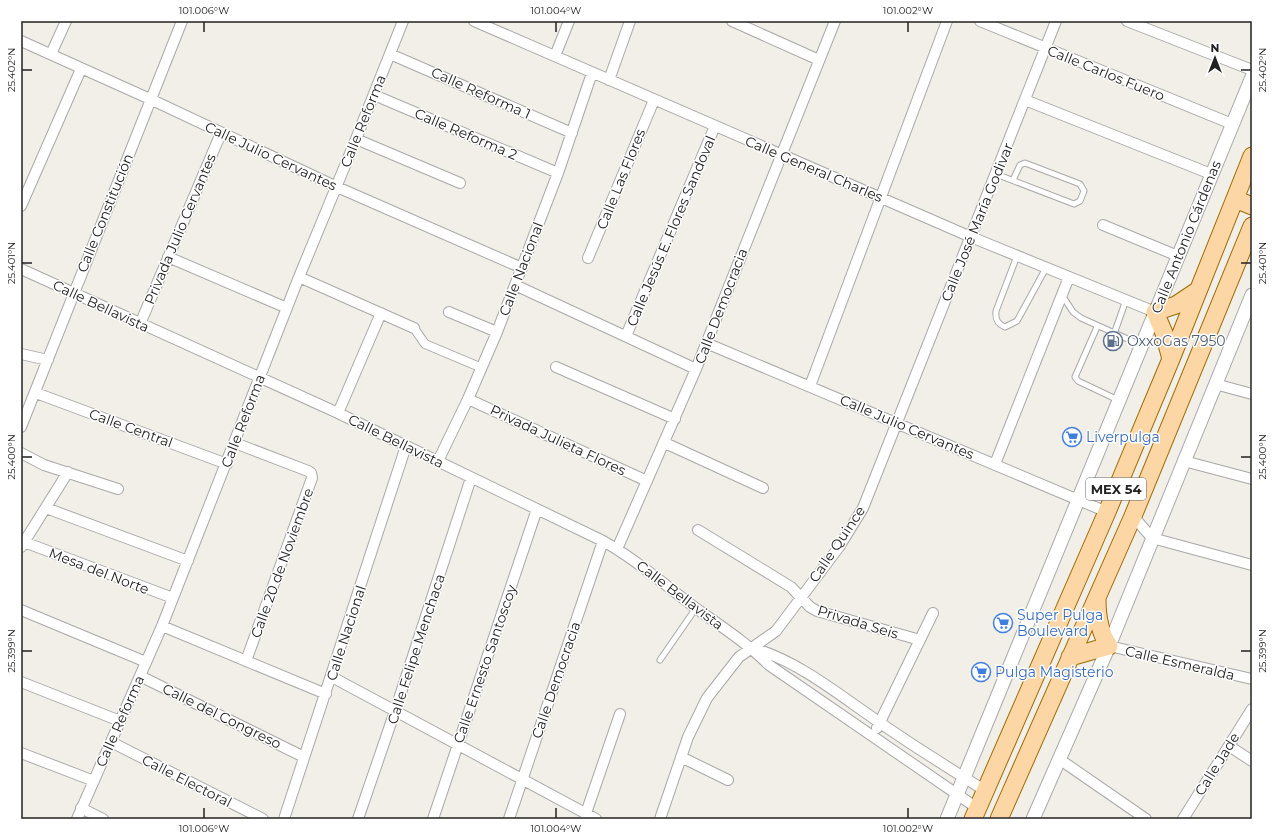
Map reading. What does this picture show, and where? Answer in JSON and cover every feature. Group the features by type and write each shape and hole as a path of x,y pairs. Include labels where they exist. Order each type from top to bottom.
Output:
{"main road":[{"name":"MEX 54","path":"975,813 1107,512 1171,359 1252,156"},
{"path":"1235,199 1252,206"},
{"name":"MEX 54","path":"999,819 1133,516 1252,226"},
{"path":"1220,237 1243,247"},
{"path":"1171,359 1164,333 1155,312 1176,304 1197,291"},
{"path":"1070,657 1109,646 1103,638 1100,628 1097,597"}],"street":[{"path":"51,54 66,21"},
{"name":"Calle Constitución","path":"21,427 36,393 72,294 182,21"},
{"name":"Calle Reforma","path":"77,819 162,626 227,464 299,277 337,187 403,21"},
{"name":"Calle General Charles","path":"474,21 497,26 592,73 780,155 1016,256 1155,312"},
{"path":"555,56 569,21"},
{"path":"609,80 630,21"},
{"path":"732,21 819,60"},
{"name":"Calle Democracia","path":"617,549 665,443 696,369 780,155 835,21"},
{"path":"810,386 947,21"},
{"name":"Calle Carlos Fuero","path":"980,21 1232,124"},
{"name":"Calle José María Godivar","path":"897,423 1056,21"},
{"path":"1127,21 1252,70"},
{"name":"Calle Julio Cervantes","path":"21,42 150,99 337,187 522,268"},
{"name":"Calle Reforma 1","path":"390,54 572,133"},
{"path":"21,206 81,69"},
{"name":"Calle Nacional","path":"438,461 468,399 497,332 558,173 592,73"},
{"name":"Calle Antonio Cárdenas","path":"947,819 1252,76"},
{"name":"Calle Reforma 2","path":"374,95 558,173"},
{"name":"Calle Las Flores","path":"588,258 654,100"},
{"path":"1025,100 1211,174"},
{"name":"Calle Jesús E. Flores Sandoval","path":"626,336 716,126"},
{"name":"Privada Julio Cervantes","path":"140,324 221,133"},
{"path":"356,139 460,182"},
{"path":"1102,225 1178,256"},
{"path":"168,258 287,308"},
{"name":"Calle Bellavista","path":"21,269 72,294 338,413 603,541 642,566 696,608 751,647 769,665 874,735 957,793 975,813"},
{"path":"299,277 414,328 425,344 482,368"},
{"path":"995,464 1069,277"},
{"path":"515,285 696,369"},
{"path":"1033,819 1109,646 1215,384 1249,310 1252,295"},
{"path":"449,312 497,332"},
{"path":"338,413 381,313"},
{"name":"Calle Julio Cervantes","path":"706,343 1107,512"},
{"path":"21,354 48,360"},
{"path":"556,367 675,419"},
{"path":"1215,384 1252,394"},
{"name":"Calle Central","path":"36,393 227,464"},
{"name":"Privada Julieta Flores","path":"468,399 647,481"},
{"name":"Calle Quince","path":"660,819 681,757 696,719 707,698 732,664 751,647 776,631 839,546 863,508 897,423"},
{"name":"Calle 20 de Noviembre","path":"235,443 308,471 311,473 312,478 246,661"},
{"path":"665,443 763,488"},
{"name":"Calle Nacional","path":"284,819 332,677 406,446"},
{"path":"21,453 44,465 118,489"},
{"path":"1184,461 1252,479"},
{"path":"23,545 68,472"},
{"name":"Calle Felipe Menchaca","path":"358,819 471,478"},
{"path":"46,508 188,561"},
{"name":"Calle Ernesto Santoscoy","path":"432,819 458,746 537,509"},
{"path":"1133,516 1152,538 1252,565"},
{"name":"Privada Seis","path":"698,530 791,587 810,607 818,611 920,640"},
{"name":"Calle Democracia","path":"509,819 603,541"},
{"name":"Mesa del Norte","path":"23,545 173,598"},
{"path":"21,610 146,662"},
{"name":"Privada Seis","path":"874,735 933,613"},
{"path":"162,626 326,694"},
{"name":"Calle Esmeralda","path":"1109,646 1252,679"},
{"name":"Calle Bellavista","path":"751,647 775,655 803,670 880,723 984,790"},
{"name":"Calle del Congreso","path":"140,676 304,757"},
{"path":"332,677 523,780 585,816 596,819"},
{"path":"21,682 120,721"},
{"name":"Calle Jade","path":"1183,819 1252,709"},
{"path":"585,816 620,714"},
{"name":"Calle Electoral","path":"111,742 263,819"},
{"path":"1229,746 1252,761"},
{"path":"21,753 94,781"},
{"path":"681,757 728,780"},
{"path":"1059,759 1146,819"},
{"path":"81,808 103,819"}],"lane":[{"path":"996,174 1074,204 1080,201 1084,191 1080,184 1025,163 1020,165 1013,180"},
{"path":"1016,256 996,312 996,320 1000,325 1006,327 1017,321 1046,268"},
{"path":"1062,295 1073,312 1097,327 1141,345"},
{"path":"1114,334 1126,300"},
{"path":"1097,327 1075,376 1078,381 1118,400"},
{"path":"660,660 696,608"}],"place":[{"name":"OxxoGas 7950","path":"1113,341"},
{"name":"Liverpulga","path":"1072,437"},
{"name":"Super Pulga Boulevard","path":"1003,623"},
{"name":"Pulga Magisterio","path":"981,672"}]}
